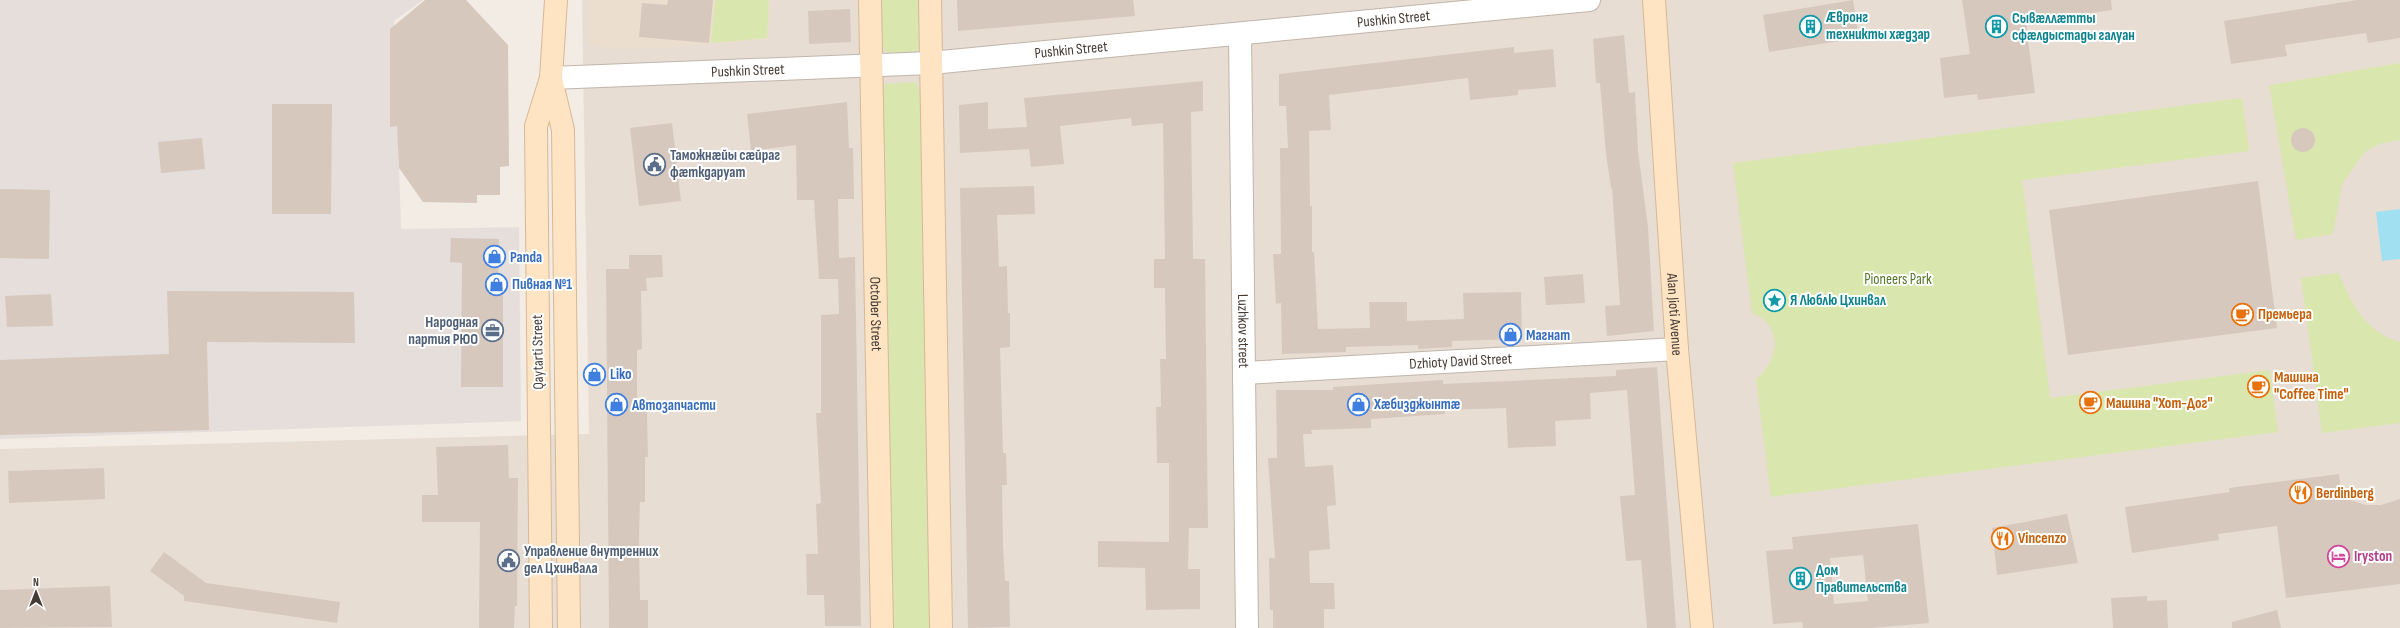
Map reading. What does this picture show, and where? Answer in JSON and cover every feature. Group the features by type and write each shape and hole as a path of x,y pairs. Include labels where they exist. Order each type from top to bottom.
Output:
{"street":[{"name":"Qaytarti Street","path":"541,628 536,126 551,78 556,0"},
{"name":"October Street","path":"870,0 882,628"},
{"path":"930,0 941,628"},
{"name":"Pushkin Street","path":"551,78 931,63 1240,35 1589,0"},
{"name":"Alan Jioti Avenue","path":"1654,0 1677,349 1702,628"},
{"name":"Luzhkov street","path":"1240,35 1248,628"},
{"name":"Qaytarti Street","path":"551,78 563,130 569,628"},
{"name":"Dzhioty David Street","path":"1244,373 1677,349"}],"shaded area":[{"path":"0,0 423,0 394,21 401,229 519,227 521,421 0,439"},
{"path":"582,0 2400,0 2400,628 0,628 0,449 589,434"},
{"path":"589,0 771,0 768,40 644,49 602,49 589,43"}],"green space":[{"path":"715,0 769,0 767,38 711,43"},
{"path":"879,0 920,0 921,38 918,51 887,53 880,42"},
{"path":"2400,63 2400,140 2379,144 2364,153 2342,184 2333,234 2296,240 2269,85"},
{"path":"916,82 922,95 932,628 890,628 881,94 885,84"},
{"name":"Pioneers Park","path":"2242,98 2249,151 2022,180 2050,398 2270,370 2278,432 1771,497 1756,379 1764,372 1770,363 1775,344 1773,334 1769,326 1762,318 1752,313 1733,163"},
{"path":"2339,273 2349,295 2361,315 2378,332 2388,338 2400,342 2400,423 2322,433 2301,278"}],"water":[{"path":"2400,209 2400,259 2382,261 2376,212"}],"building":[{"path":"425,0 466,0 508,45 509,166 500,167 500,195 477,195 477,203 423,202 399,168 397,126 390,127 390,29"},
{"path":"668,0 713,0 709,43 639,37 642,3 667,5"},
{"path":"957,0 1133,0 1135,16 958,31"},
{"name":"Æвpонг техникты хæдзар","path":"1853,0 1859,38 1769,52 1763,15"},
{"name":"Сывæллæтты сфæлдыстады галуан","path":"1962,0 2111,0 2112,10 2026,23 2035,93 1978,100 1977,94 1944,98 1940,58 1970,54"},
{"path":"2357,0 2400,0 2400,38 2368,43 2366,33 2285,45 2287,56 2231,64 2224,21"},
{"path":"850,9 851,42 809,44 808,11"},
{"path":"1624,35 1629,93 1635,92 1638,151 1648,227 1654,331 1607,336 1605,306 1620,305 1612,188 1606,154 1600,83 1596,83 1593,39"},
{"path":"1514,47 1514,53 1553,49 1556,87 1518,90 1518,95 1470,100 1468,78 1329,95 1331,130 1309,131 1310,206 1312,206 1312,252 1314,252 1318,329 1370,328 1369,302 1407,302 1407,321 1464,319 1463,293 1521,292 1522,339 1452,341 1452,347 1418,349 1418,345 1346,347 1346,352 1282,354 1281,303 1276,304 1273,254 1281,254 1280,148 1288,148 1286,106 1279,106 1279,74"},
{"path":"1203,81 1203,111 1191,112 1193,259 1205,259 1208,528 1189,528 1188,569 1200,569 1200,609 1146,610 1145,568 1098,567 1098,541 1169,542 1169,463 1157,463 1156,407 1161,407 1160,359 1166,359 1165,288 1154,288 1154,259 1165,259 1163,123 1132,126 1131,118 1060,126 1064,164 1031,167 1029,149 960,153 959,105 988,102 988,129 1027,127 1024,98"},
{"path":"847,102 849,148 853,148 854,199 838,199 839,258 855,257 861,626 825,626 824,595 807,595 806,554 818,554 816,504 821,503 816,413 821,413 821,315 839,314 838,279 819,279 814,200 797,200 796,145 751,151 747,114"},
{"path":"272,104 332,104 331,214 272,214"},
{"name":"Таможнæйы сæйраг фæткдаруат","path":"672,123 681,201 639,206 630,128"},
{"path":"2303,128 2311,132 2315,140 2311,148 2303,152 2295,148 2291,140 2295,132"},
{"path":"202,138 205,169 161,173 158,142"},
{"path":"2258,181 2277,328 2068,355 2049,210"},
{"path":"1034,186 1035,214 997,215 999,267 1007,266 1008,313 1010,313 1010,347 1000,348 1003,453 1006,453 1007,485 1002,485 1003,546 1005,581 1009,581 1010,627 968,628 960,188"},
{"path":"0,189 50,190 49,259 0,258"},
{"path":"451,238 499,239 498,294 503,294 503,387 461,387 462,263 450,262"},
{"path":"629,255 662,255 663,277 646,278 647,291 641,291 642,349 637,350 637,411 647,411 648,457 645,457 645,502 640,502 639,540 640,600 648,600 648,628 609,628 606,269 629,269"},
{"path":"1583,274 1585,303 1546,305 1544,277"},
{"path":"167,291 354,292 355,343 207,342 209,430 0,435 0,360 169,354"},
{"path":"51,294 53,326 7,327 5,296"},
{"path":"1657,367 1676,628 1647,628 1641,560 1626,561 1620,496 1635,495 1627,390 1590,393 1591,419 1555,421 1556,446 1508,448 1506,408 1445,410 1445,414 1371,419 1371,428 1311,430 1312,434 1303,434 1305,467 1333,465 1336,505 1327,506 1330,549 1309,551 1310,583 1334,583 1335,609 1324,609 1324,628 1273,628 1273,610 1270,610 1269,558 1275,558 1268,458 1277,458 1276,390 1333,390 1333,387 1443,380 1443,384 1616,376 1616,370"},
{"path":"508,445 509,478 518,478 517,606 515,606 514,628 479,628 480,522 422,522 422,495 438,495 436,447"},
{"path":"104,468 105,499 9,503 8,471"},
{"name":"Iryston","path":"2339,474 2341,490 2351,500 2365,505 2381,505 2400,499 2400,584 2286,598 2277,526 2218,534 2219,540 2132,553 2125,507 2230,492 2229,488"},
{"path":"2067,514 2078,563 1997,575 1992,528"},
{"name":"Дом Правительства","path":"1918,524 1929,623 1871,628 1803,628 1802,622 1773,624 1766,551 1793,549 1792,537","holes":["1863,555 1868,601 1834,604 1830,558"]},
{"path":"164,552 206,583 340,602 337,623 184,601 184,596 150,571"},
{"path":"110,586 112,627 0,628 0,590"},
{"path":"2147,596 2147,601 2167,600 2168,628 2113,628 2111,598"},
{"path":"2277,610 2281,628 2232,628 2232,622"}],"place":[{"name":"Æвpонг техникты хæдзар","path":"1811,26"},
{"name":"Сывæллæтты сфæлдыстады галуан","path":"1997,27"},
{"name":"Таможнæйы сæйраг фæткдаруат","path":"655,164"},
{"name":"Panda","path":"494,257"},
{"name":"Пивная №1","path":"496,284"},
{"name":"Я Люблю Цхинвал","path":"1775,300"},
{"name":"Премьера","path":"2242,314"},
{"name":"Народная партия РЮО","path":"493,331"},
{"name":"Магнат","path":"1510,335"},
{"name":"Liko","path":"595,374"},
{"name":"Машина \"Coffee Time\"","path":"2259,386"},
{"name":"Машина \"Хот-Дог\"","path":"2091,403"},
{"name":"Хæбизджынтæ","path":"1359,404"},
{"name":"Автозапчасти","path":"616,405"},
{"name":"Berdinberg","path":"2300,493"},
{"name":"Vincenzo","path":"2003,538"},
{"name":"Iryston","path":"2339,556"},
{"name":"Управление внутренних дел Цхинвала","path":"508,560"},
{"name":"Дом Правительства","path":"1800,579"}]}
